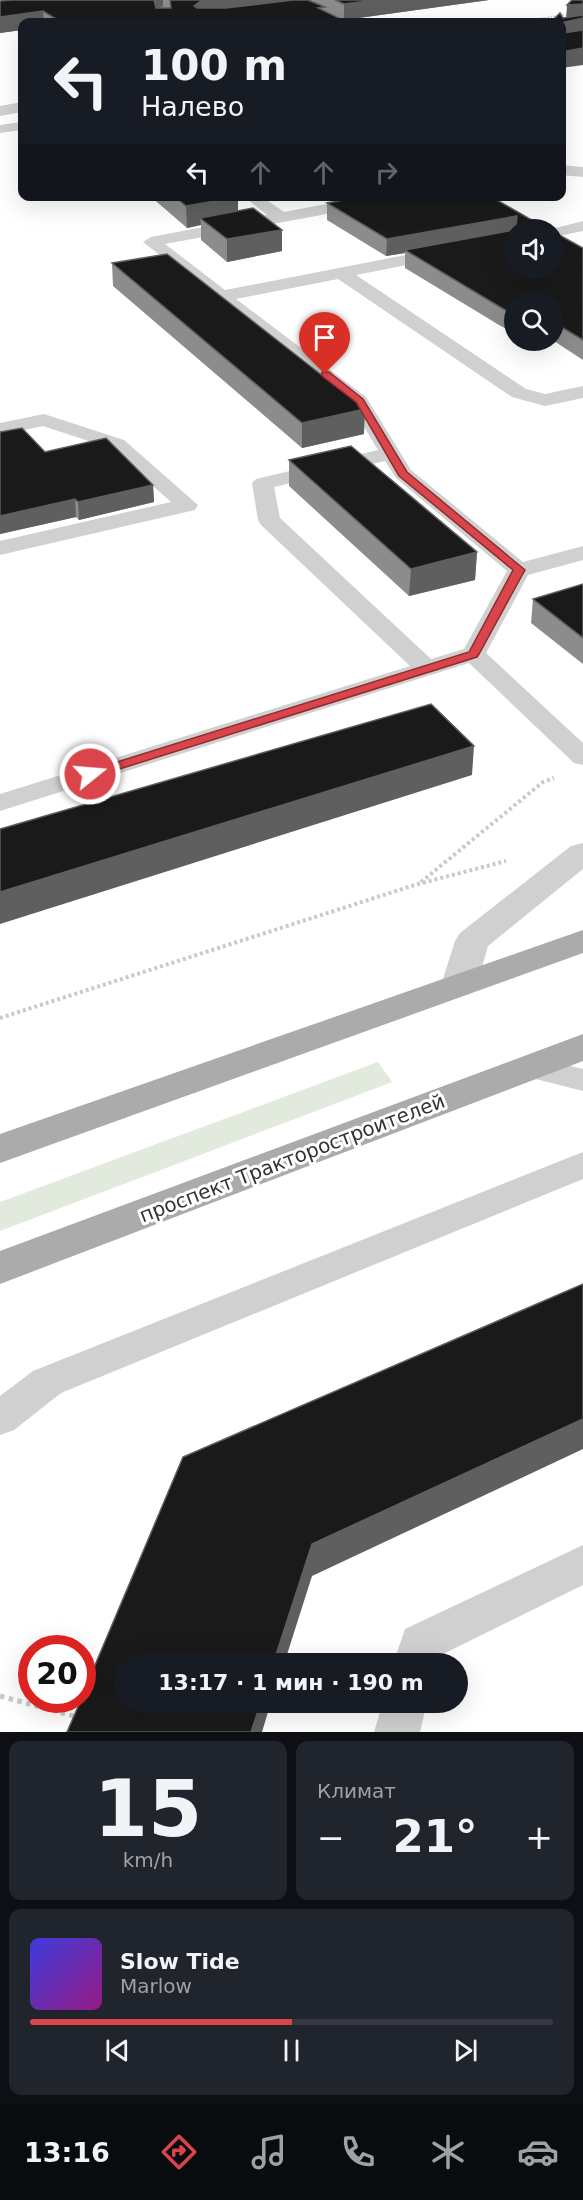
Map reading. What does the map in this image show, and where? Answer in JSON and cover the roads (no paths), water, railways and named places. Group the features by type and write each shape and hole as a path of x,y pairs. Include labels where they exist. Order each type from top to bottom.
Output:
{"main road":[{"path":"0,1149 583,941"},
{"name":"проспект Тракторостроителей","path":"0,1268 583,1047"}],"street":[{"path":"0,111 18,108"},
{"path":"459,985 472,941 583,854"},
{"path":"0,1275 38,1254"}],"lane":[{"path":"0,130 18,127"},
{"path":"0,130 18,132"},
{"path":"566,170 583,172"},
{"path":"257,201 281,218"},
{"path":"371,201 151,242 359,400 403,474 519,570"},
{"path":"564,230 583,226"},
{"path":"223,296 504,241"},
{"path":"343,274 519,393 545,399 583,392"},
{"path":"0,429 44,420 117,444 187,505 0,548"},
{"path":"391,453 263,483 269,520 427,669"},
{"path":"0,803 473,654 519,570 583,553"},
{"path":"473,654 583,757"},
{"path":"531,1067 583,1080"},
{"path":"0,1419 47,1382 583,1165"},
{"path":"418,1653 420,1643 583,1564"},
{"path":"397,1732 402,1713"}]}
